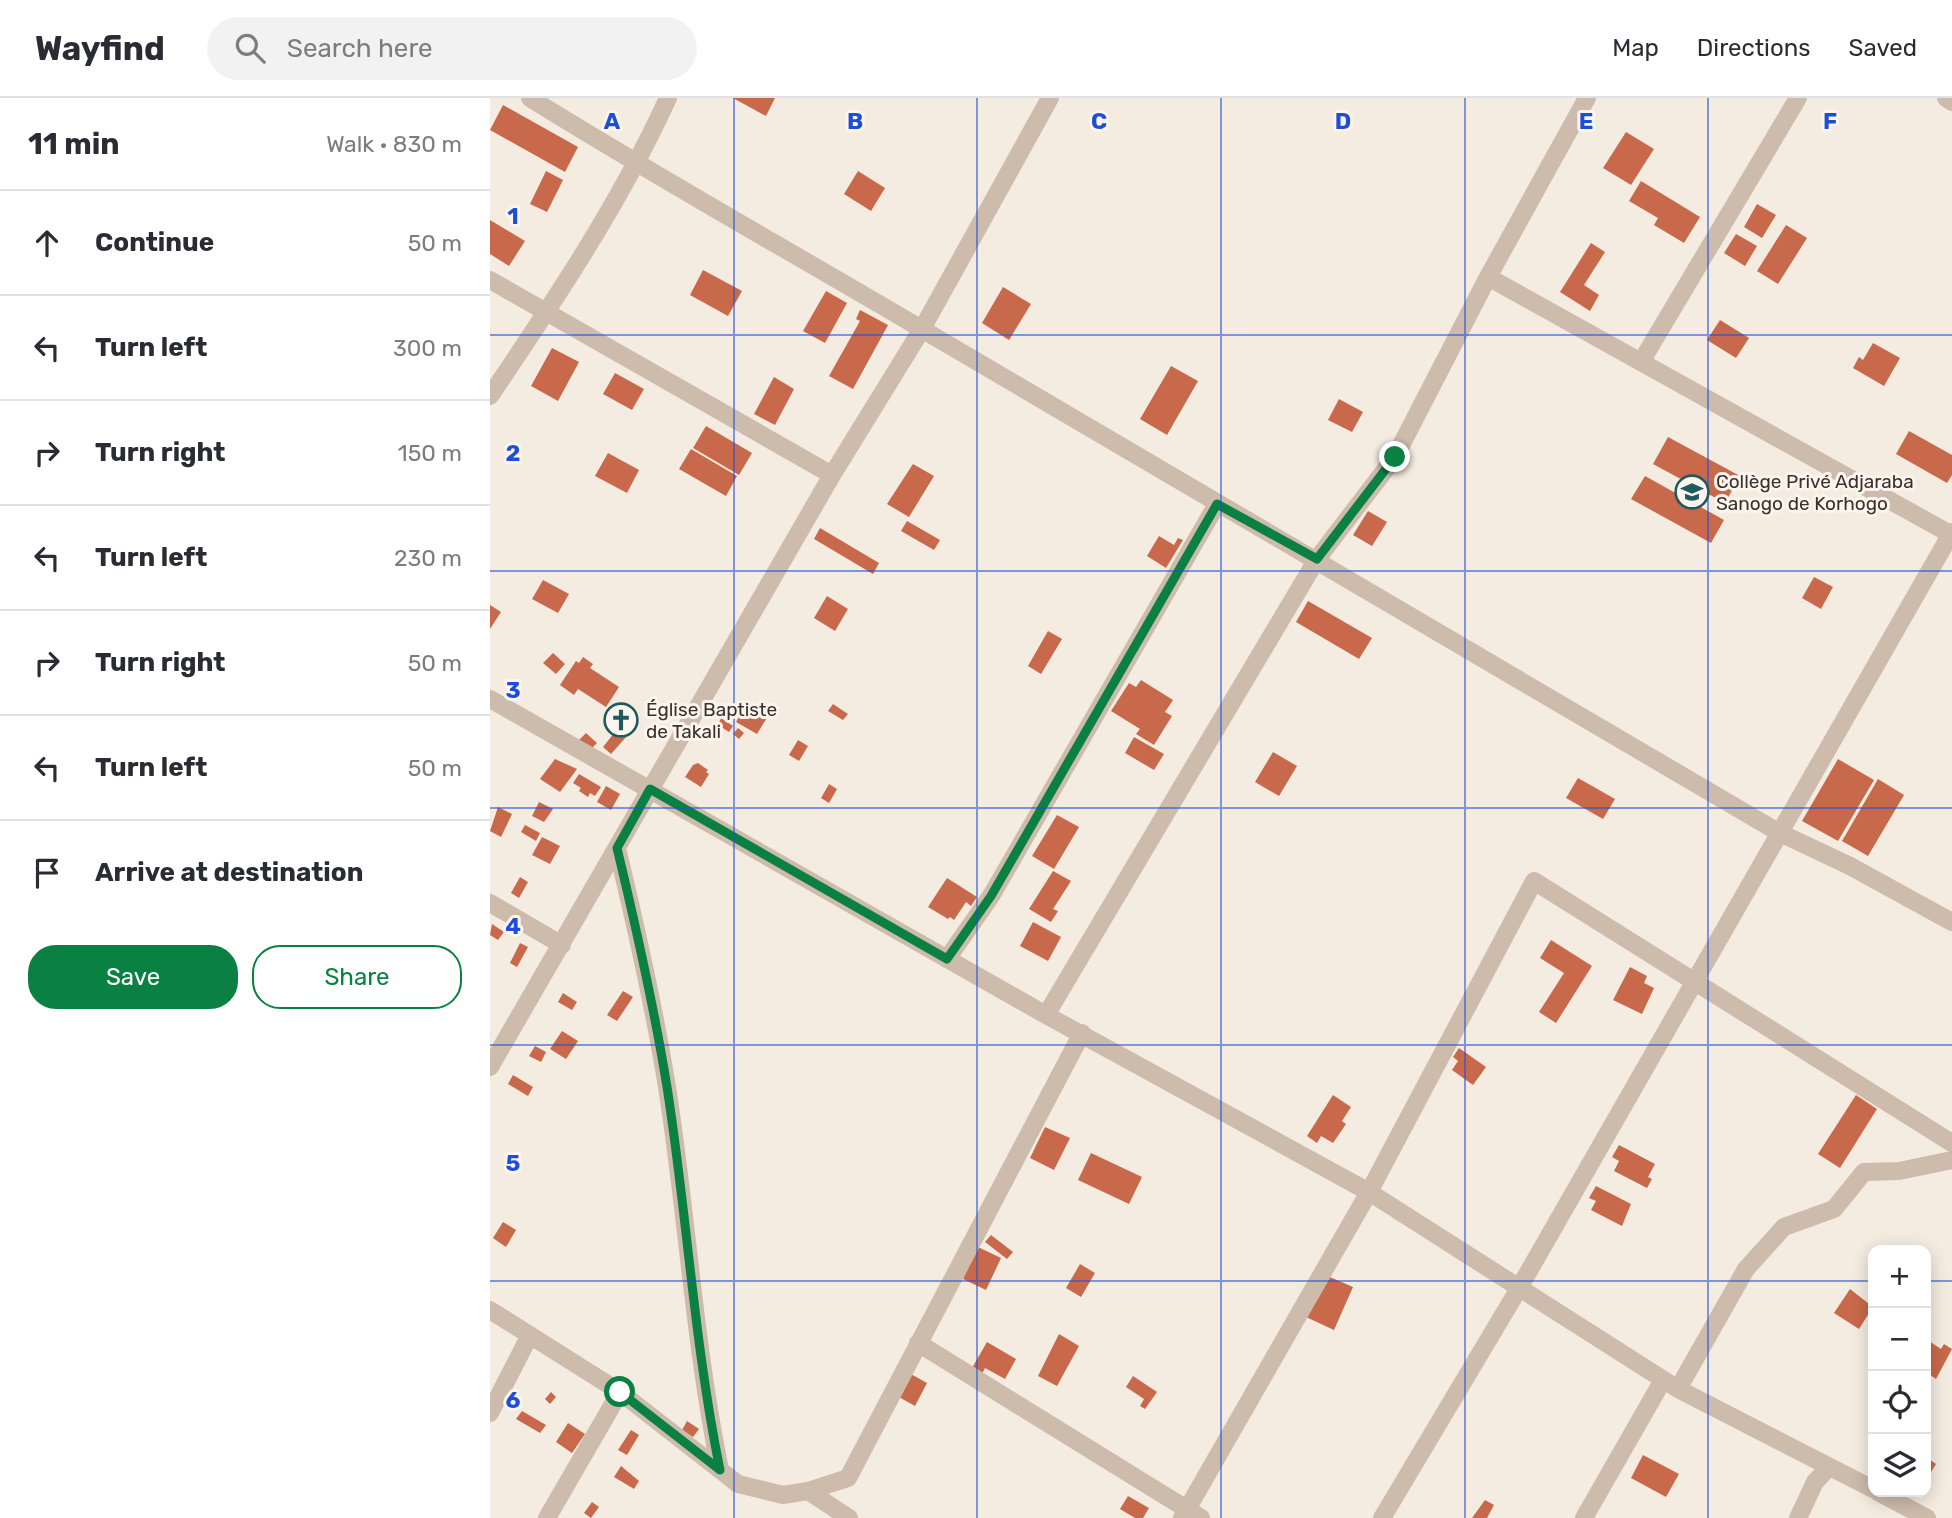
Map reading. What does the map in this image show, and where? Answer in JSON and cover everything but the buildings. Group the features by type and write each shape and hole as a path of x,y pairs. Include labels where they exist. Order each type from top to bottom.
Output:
{"street":[{"path":"530,98 637,165 922,329 1217,504 1317,559 1778,832 1952,922"},
{"path":"490,396 546,313 637,165 667,98"},
{"path":"490,1067 832,475 922,329 1050,98"},
{"path":"1046,1015 1317,559 1395,457 1488,277 1587,98"},
{"path":"1641,362 1798,98"},
{"path":"1946,98 1952,102"},
{"path":"1382,1518 1518,1290 1696,981 1778,832 1952,534 1488,277"},
{"path":"490,280 832,475"},
{"path":"947,959 991,896 1217,504"},
{"path":"490,699 1046,1015 1369,1192 1518,1290 1671,1384 1868,1486"},
{"path":"617,848 642,953 667,1088 702,1383 720,1470"},
{"path":"918,1343 1190,1515 1369,1192 1534,881 1952,1143"},
{"path":"490,902 562,945"},
{"path":"490,1310 620,1392 738,1484 783,1495 808,1491 848,1478 1082,1033"},
{"path":"1584,1518 1746,1269 1784,1227 1834,1209 1864,1172 1899,1171 1952,1160"},
{"path":"490,1413 530,1335"},
{"path":"547,1518 620,1392"},
{"path":"1798,1518 1815,1482 1829,1467"},
{"path":"808,1491 849,1518"},
{"path":"1887,1497 1927,1518"}],"place":[{"name":"Collège Privé Adjaraba Sanogo de Korhogo","path":"1692,492"},
{"name":"Église Baptiste de Takali","path":"621,720"}],"route":[{"path":"620,1392 720,1470 702,1383 667,1088 642,953 617,848 650,789 947,959 991,896 1217,504 1317,559 1395,457"}]}
